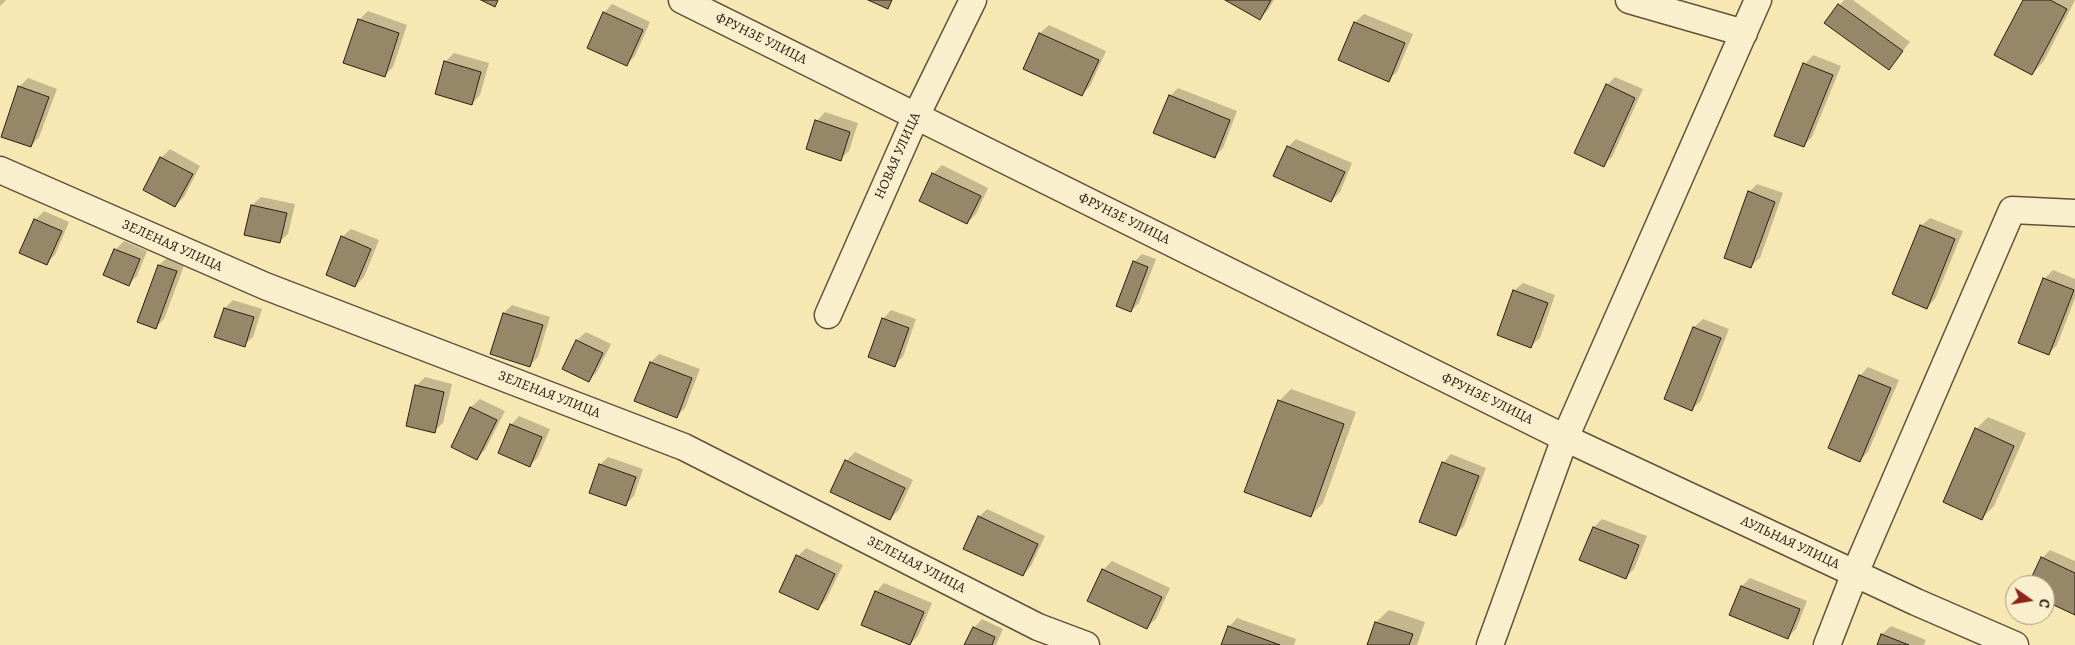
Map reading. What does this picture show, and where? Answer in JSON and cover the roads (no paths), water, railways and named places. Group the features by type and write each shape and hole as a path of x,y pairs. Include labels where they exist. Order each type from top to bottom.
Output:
{"street":[{"name":"ФРУНЗЕ УЛИЦА","path":"682,0 1566,438"},
{"name":"НОВАЯ УЛИЦА","path":"828,315 916,116 973,0"},
{"path":"1629,0 1744,32"},
{"path":"1490,645 1566,438 1758,0"},
{"name":"ЗЕЛЕНАЯ УЛИЦА","path":"0,170 265,286 684,447 1038,627 1086,645"},
{"path":"1827,645 1855,573 2012,210 2075,213"},
{"name":"АУЛЬНАЯ УЛИЦА","path":"1566,438 1855,573 2015,645"}]}
